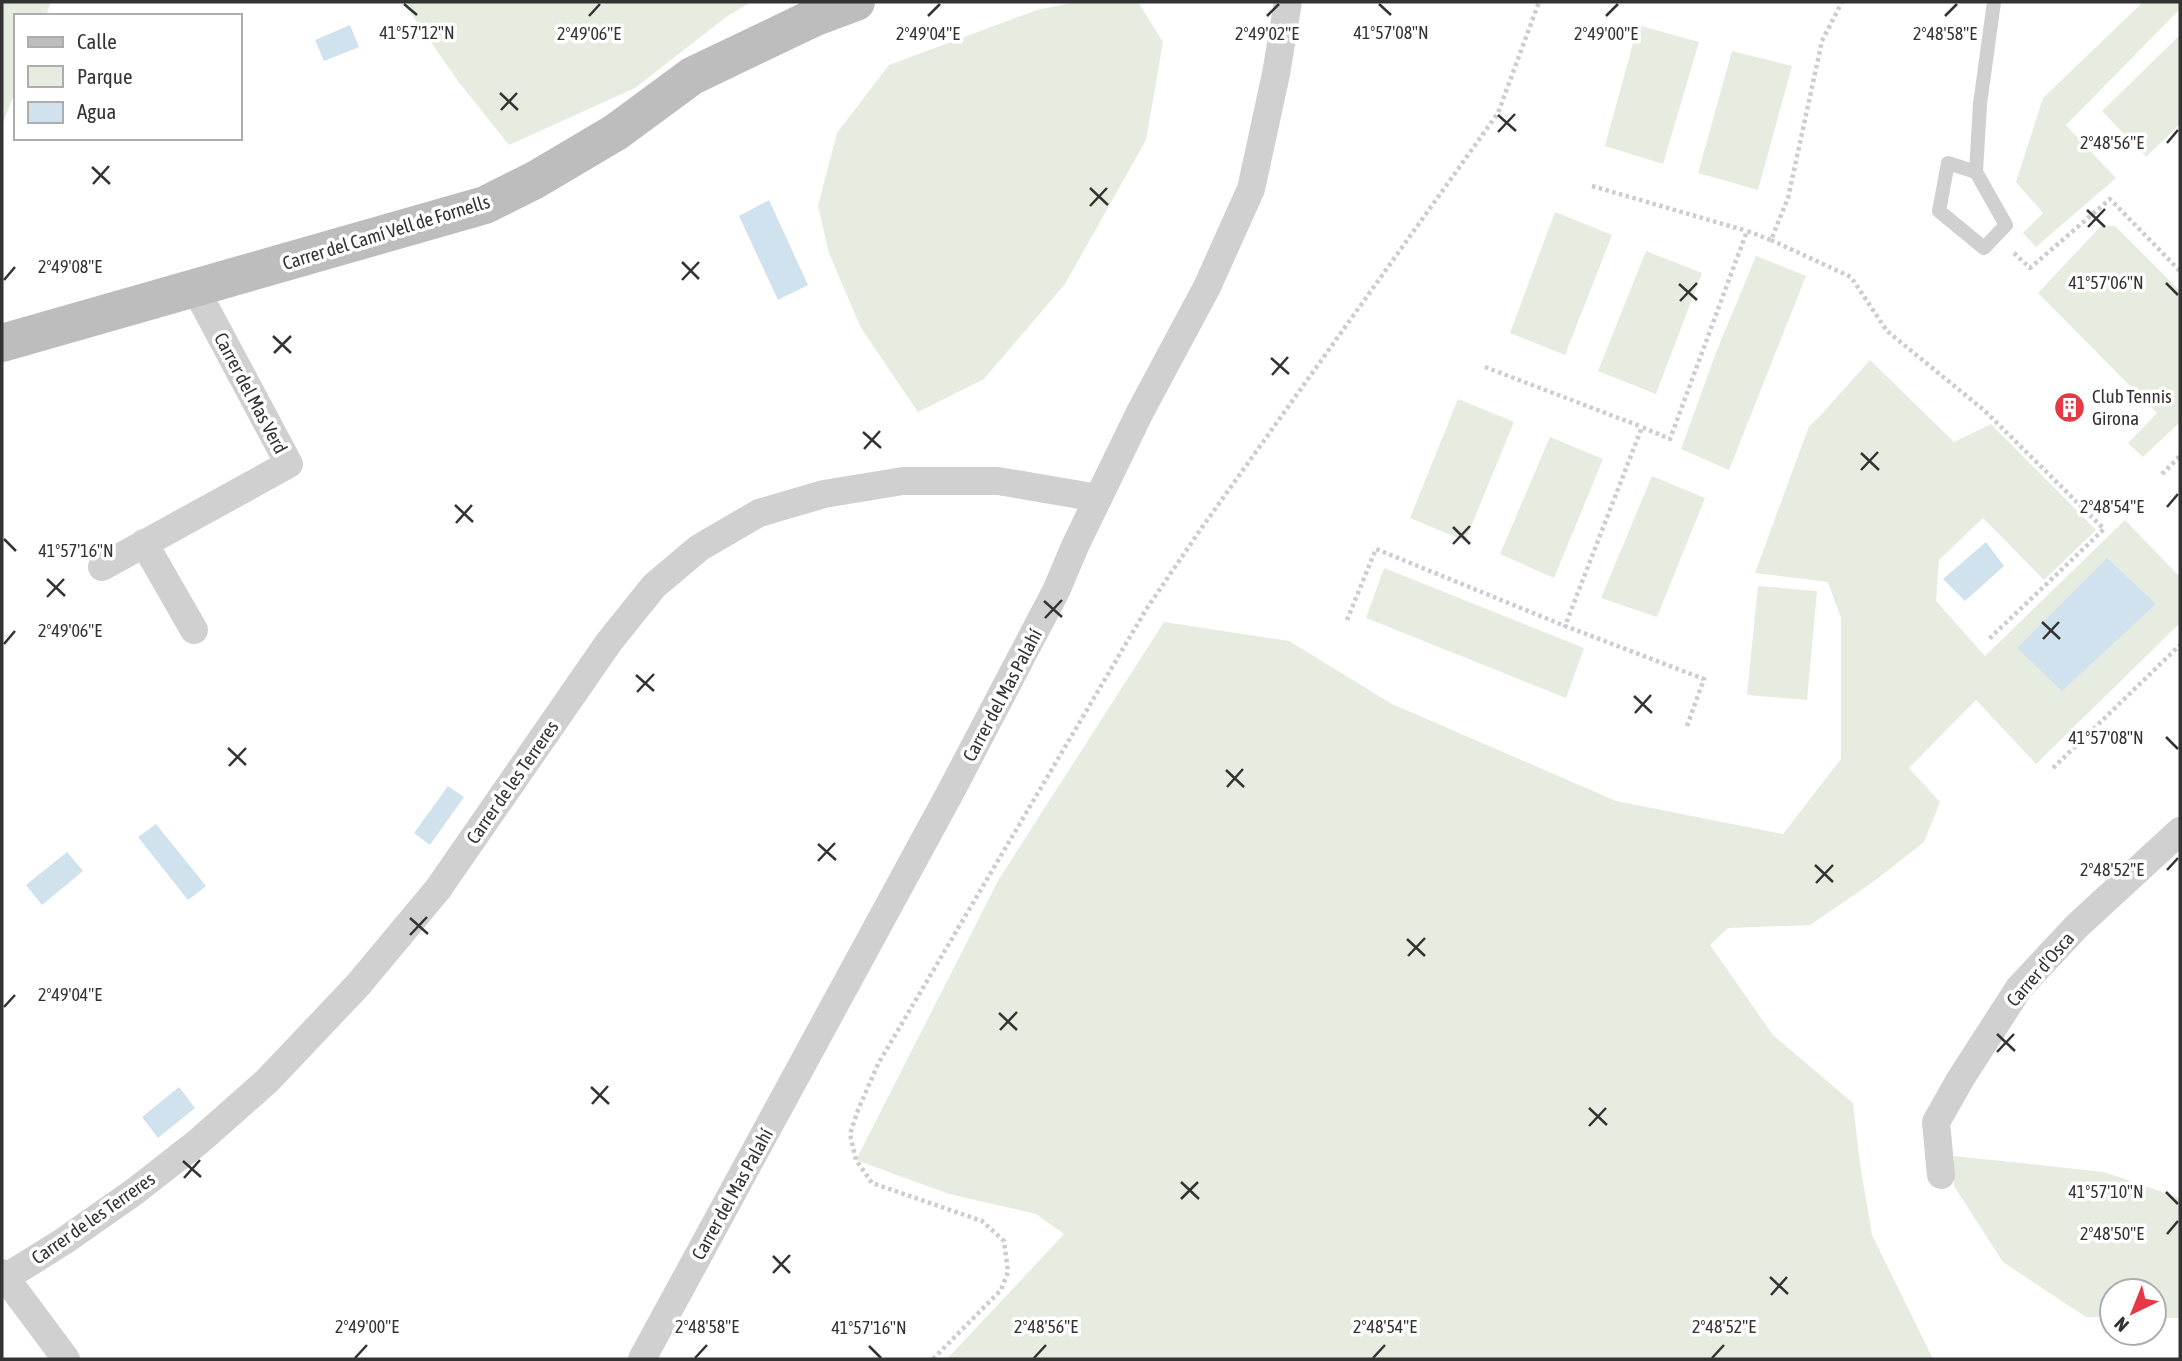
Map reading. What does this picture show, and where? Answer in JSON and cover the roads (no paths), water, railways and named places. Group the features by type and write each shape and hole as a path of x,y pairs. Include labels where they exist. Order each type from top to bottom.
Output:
{"street":[{"name":"Carrer del Camí Vell de Fornells","path":"2,343 485,205 535,180 616,132 692,76 813,18 856,2"},
{"name":"Carrer del Mas Palahí","path":"642,1359 975,745 1056,591 1140,412 1207,287 1251,189 1289,2"},
{"name":"Carrer del Mas Verd","path":"102,567 289,464 195,288"},
{"name":"Carrer de les Terreres","path":"3,1275 64,1241 134,1192 198,1142 267,1081 358,985 438,889 609,642 654,586 699,548 759,513 824,494 903,481 998,481 1098,498"},
{"path":"144,543 194,631"},
{"name":"Carrer d'Osca","path":"1941,1175 1936,1122 2020,988 2077,926 2180,831"},
{"path":"3,1275 66,1359"}],"lane":[{"path":"1976,172 1948,163 1939,211 1984,248 2006,225 1976,172 1980,104 1994,2"}],"water":[{"path":"350,25 359,47 324,61 315,40"},
{"path":"769,200 808,285 778,300 739,216"},
{"path":"1986,542 2004,566 1965,601 1943,579"},
{"path":"2107,558 2156,604 2062,691 2017,648"},
{"path":"448,786 464,797 430,845 414,833"},
{"path":"156,824 206,886 188,900 138,837"},
{"path":"67,852 83,871 42,905 26,885"},
{"path":"179,1087 195,1108 158,1138 142,1117"}],"place":[{"name":"Club Tennis Girona","path":"2069,407"}]}
